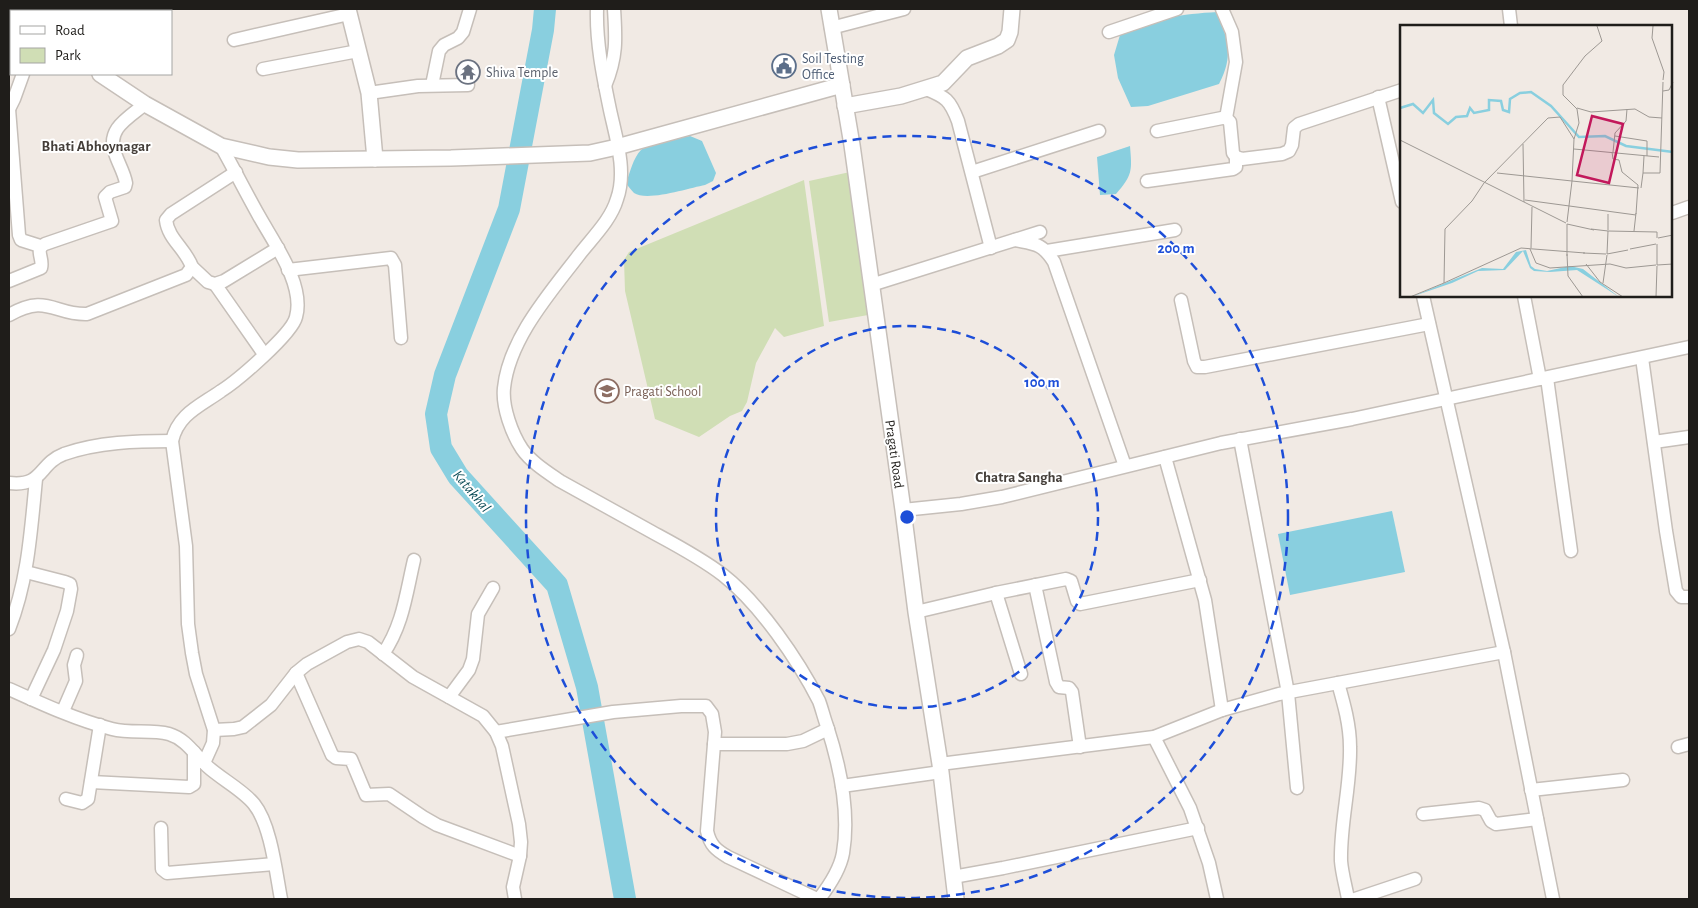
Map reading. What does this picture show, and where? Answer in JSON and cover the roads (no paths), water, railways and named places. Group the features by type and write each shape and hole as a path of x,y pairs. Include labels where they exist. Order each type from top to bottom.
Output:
{"street":[{"path":"432,85 439,51 444,45 458,38 463,32 470,9"},
{"path":"496,732 613,712 681,706 706,706 712,714 715,732 707,831 709,840 714,848 728,857 818,899 832,882 843,854 846,825 842,786 828,729 819,703 802,672 778,636 752,604 724,576 690,553 560,481 541,467 523,450 508,420 503,390 510,363 524,332 545,300 606,221 617,200 621,178 618,147 596,31 597,9"},
{"path":"605,86 615,55 614,9"},
{"name":"Pragati Road","path":"829,9 845,106 916,612 940,768 956,899"},
{"path":"831,28 904,9"},
{"path":"845,106 901,96 943,83 967,58 998,46 1007,40 1010,32 1012,9"},
{"path":"1109,32 1177,9"},
{"path":"1222,9 1232,32 1236,62 1226,118"},
{"path":"1509,9 1511,25"},
{"path":"234,40 348,11 369,93 375,159"},
{"path":"263,69 358,51"},
{"path":"23,75 9,109 19,235 21,240 27,243 40,246 112,221 105,197 110,192 125,188 126,183 112,142 113,135 122,122 145,104"},
{"path":"102,75 145,104 221,146 269,157 298,160 451,158 590,153 842,86"},
{"path":"369,93 418,86 468,85"},
{"path":"926,89 944,96 952,106 972,172 991,248"},
{"path":"1236,157 1242,159 1289,152 1292,145 1294,128 1299,124 1400,91"},
{"path":"1378,97 1400,193"},
{"path":"1157,131 1226,118"},
{"path":"1147,181 1233,169 1236,167 1230,122 1226,118"},
{"path":"972,172 1099,131"},
{"path":"204,763 213,742 214,730 211,715 196,674 192,653 188,624 186,546 172,441 175,430 183,418 226,388 288,331 296,319 298,305 295,289 278,248 221,146"},
{"path":"236,172 171,214 166,220 167,229 189,259 192,267 208,282 215,284 224,281 278,248"},
{"path":"1673,212 1689,207"},
{"path":"1047,251 1174,230"},
{"path":"871,286 1040,232"},
{"path":"1015,240 1037,244 1047,251 1054,262 1125,466"},
{"path":"9,281 41,268 43,262 38,251 40,246"},
{"path":"288,270 391,258 395,264 401,338"},
{"path":"9,315 20,308 35,305 48,305 77,314 87,314 186,275 192,267"},
{"path":"215,284 264,354"},
{"path":"1423,298 1504,652 1553,899"},
{"path":"1524,298 1543,379 1571,551"},
{"path":"1181,300 1194,362 1197,367 1429,324"},
{"path":"903,510 1002,498 1165,456 1240,439 1352,419 1689,347"},
{"path":"1642,358 1676,590 1680,596 1689,597"},
{"path":"1654,442 1689,437"},
{"path":"1240,439 1288,693 1297,788"},
{"path":"9,483 21,484 36,479 54,460 64,454 119,443 172,441"},
{"path":"1165,456 1207,608 1222,710"},
{"path":"9,628 21,595 26,572 36,479"},
{"path":"383,654 398,628 414,560"},
{"path":"26,572 65,582 70,584 71,589 67,611 54,650 31,699"},
{"path":"916,612 1066,579 1071,581 1077,601 1080,604 1200,580"},
{"path":"1035,585 1056,682 1059,687 1069,688 1072,692 1080,746"},
{"path":"449,697 469,670 473,659 478,614 493,588"},
{"path":"996,593 1021,674"},
{"path":"214,730 234,730 243,727 271,705 296,673 307,664 347,642 359,639 368,642 413,677 483,716 496,732 502,746 519,824 521,842 513,888 514,899"},
{"path":"842,786 940,768 1080,746 1154,737 1222,710 1288,693 1504,652"},
{"path":"63,712 76,681 74,665 77,655"},
{"path":"296,673 332,755 336,758 351,759 366,795 389,794 437,825 520,856"},
{"path":"1338,683 1349,728 1350,746 1348,793 1341,863 1348,899"},
{"path":"9,690 100,725 133,732 170,734 186,744 220,778 240,791 255,805 264,822 282,899"},
{"path":"66,799 82,803 88,799 100,725"},
{"path":"714,744 787,744 803,741 828,729"},
{"path":"1154,737 1190,808 1198,828 1217,899"},
{"path":"91,782 189,787 194,784 195,777 194,752"},
{"path":"1532,790 1623,780"},
{"path":"1423,814 1479,808 1485,810 1491,821 1496,824 1537,819"},
{"path":"161,828 162,869 166,873 274,864"},
{"path":"953,877 1198,828"},
{"path":"1354,899 1414,879"}],"water":[{"path":"1217,12 1228,48 1227,64 1219,84 1148,106 1131,107 1118,78 1114,55 1120,35 1155,21 1192,14"},
{"path":"690,136 702,141 716,173 713,181 705,185 658,195 648,196 634,193 626,183 638,153 645,147 657,142"},
{"path":"1130,146 1131,167 1126,182 1116,194 1100,195 1097,157"},
{"path":"1392,511 1405,572 1290,595 1278,534"}],"waterway":[{"name":"Katakhal","path":"545,9 543,30 509,209 445,375 436,414 441,448 458,476 557,585 587,687 625,899"}],"place":[{"name":"Soil Testing Office","path":"784,66"},
{"name":"Shiva Temple","path":"468,72"},
{"name":"Pragati School","path":"607,391"}],"district":[{"name":"Bhati Abhoynagar","path":"96,146"},
{"name":"Chatra Sangha","path":"1019,477"}]}
